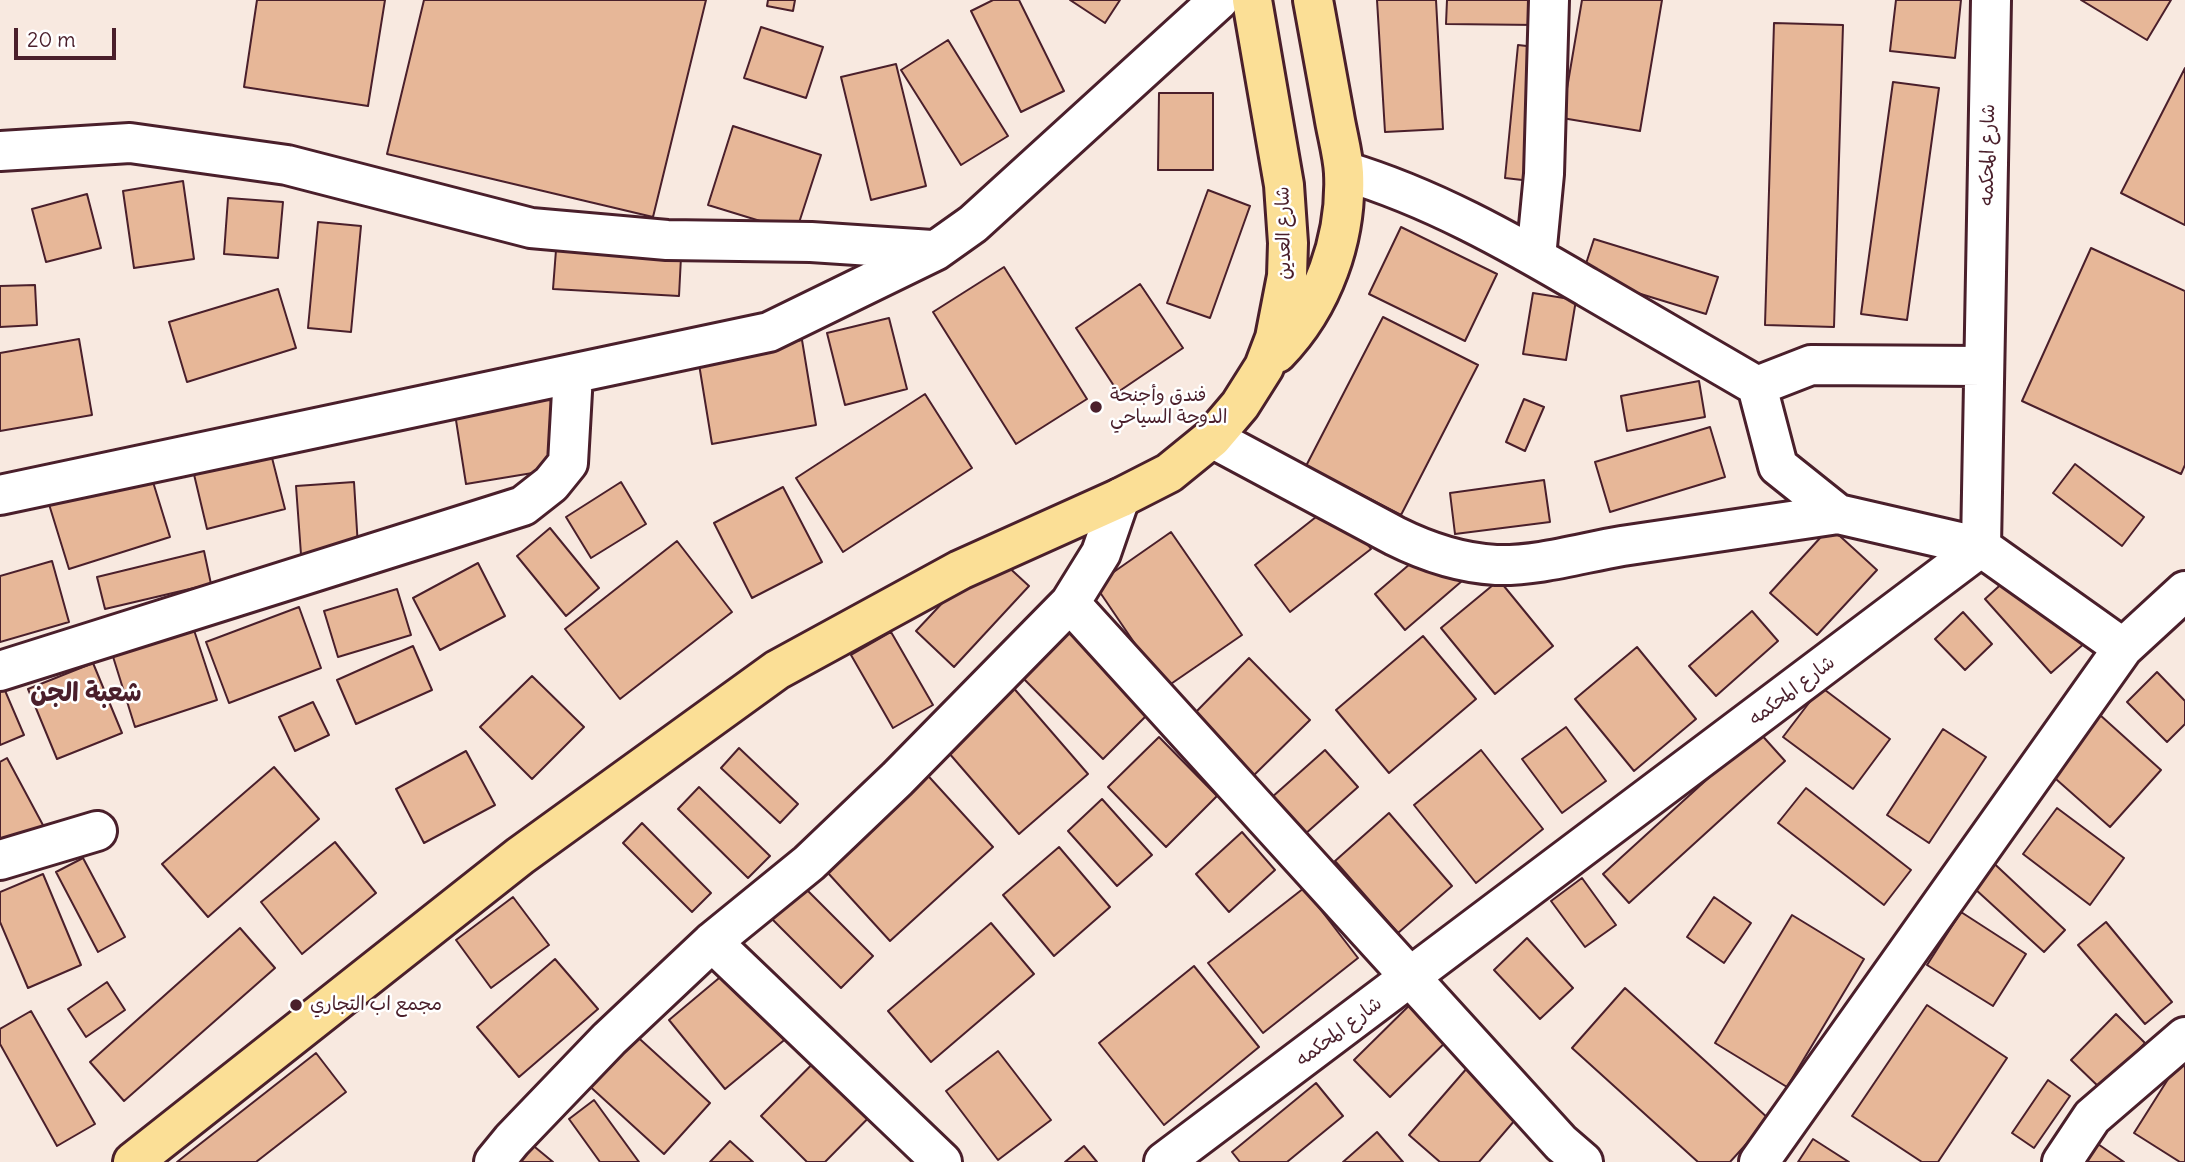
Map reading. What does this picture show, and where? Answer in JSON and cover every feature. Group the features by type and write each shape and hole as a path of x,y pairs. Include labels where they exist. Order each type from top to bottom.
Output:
{"main road":[{"name":"شارع العدين","path":"1252,0 1284,185 1288,243 1282,307 1275,338 1264,367"},
{"name":"شارع العدين","path":"1264,367 1293,335 1320,289 1332,261 1339,231 1344,171 1313,0"},
{"path":"133,1162 520,856 777,670 960,570 1120,498 1169,472 1212,438 1240,405 1264,367"}],"street":[{"path":"0,495 769,332 935,251 973,224 1219,0"},
{"path":"1536,257 1544,174 1549,0"},
{"name":"شارع المحكمه","path":"1164,1162 1981,548 1991,0"},
{"path":"0,151 130,143 287,165 531,228 667,240 811,242 935,251"},
{"path":"1344,171 1389,184 1456,213 1757,386 1778,466 1838,514"},
{"path":"1757,386 1811,365 1983,366"},
{"path":"0,671 523,506 551,484 568,463 573,374"},
{"path":"1212,438 1395,536 1455,560 1497,565 1554,560 1619,547 1838,514 1981,548 2123,648"},
{"path":"494,1162 609,1039 712,943 809,863 897,779 1070,603 1101,553 1120,498"},
{"path":"1759,1162 2123,648 2185,591"},
{"path":"1070,603 1410,979 1562,1156"},
{"path":"0,860 97,831"},
{"path":"712,943 942,1162"},
{"path":"2062,1162 2092,1117 2185,1037"}],"building":[{"path":"257,0 385,0 368,106 244,87"},
{"path":"424,0 706,0 653,217 387,154"},
{"path":"768,0 795,0 793,11 767,6"},
{"path":"993,0 1019,0 1064,91 1021,112 971,11"},
{"path":"1070,0 1120,0 1105,23"},
{"path":"1377,0 1436,0 1443,129 1385,132"},
{"path":"1447,0 1538,0 1537,25 1446,24"},
{"path":"1582,0 1662,0 1640,131 1562,118"},
{"path":"1896,0 1961,0 1955,58 1890,51"},
{"path":"2081,0 2171,0 2147,40"},
{"path":"1774,23 1843,25 1834,327 1765,325"},
{"path":"761,27 823,47 806,98 744,78"},
{"path":"948,40 1008,136 961,165 901,70"},
{"path":"1518,45 1544,48 1531,181 1505,178"},
{"path":"896,64 926,186 871,200 841,77"},
{"path":"2185,68 2185,225 2121,193"},
{"path":"1893,82 1939,88 1907,320 1861,314"},
{"path":"1159,93 1213,93 1213,170 1158,170"},
{"path":"733,126 821,155 796,232 708,205"},
{"path":"183,181 194,259 134,268 123,191"},
{"path":"1208,190 1250,206 1210,318 1167,303"},
{"path":"87,194 101,248 46,262 32,209"},
{"path":"228,198 283,202 278,258 224,254"},
{"path":"318,222 361,226 351,332 308,328"},
{"path":"1401,227 1497,274 1465,341 1369,294"},
{"path":"1594,239 1718,277 1706,314 1582,276"},
{"path":"2091,248 2185,291 2185,465 2181,474 2022,401"},
{"path":"556,250 681,257 679,296 553,289"},
{"path":"1004,267 1087,399 1016,444 933,312"},
{"path":"1140,284 1183,348 1118,392 1076,328"},
{"path":"35,285 37,325 0,327 0,286"},
{"path":"278,289 296,348 187,382 169,322"},
{"path":"1533,293 1576,300 1566,360 1523,354"},
{"path":"1383,317 1478,365 1401,515 1306,466"},
{"path":"889,318 907,389 845,405 827,333"},
{"path":"79,339 92,415 0,431 0,353"},
{"path":"802,340 816,425 712,444 698,358"},
{"path":"1699,381 1705,417 1627,431 1621,396"},
{"path":"574,382 587,464 466,484 453,401"},
{"path":"925,394 972,468 843,552 796,478"},
{"path":"1524,399 1544,407 1525,451 1506,442"},
{"path":"1710,427 1725,477 1610,512 1595,462"},
{"path":"269,446 285,509 207,529 192,466"},
{"path":"2075,464 2144,517 2122,546 2053,493"},
{"path":"149,469 170,537 69,569 48,501"},
{"path":"1544,480 1550,522 1455,534 1450,493"},
{"path":"354,482 359,563 302,568 296,486"},
{"path":"621,482 646,524 591,558 566,517"},
{"path":"783,487 822,562 752,598 714,523"},
{"path":"1335,502 1371,549 1290,612 1255,565"},
{"path":"1830,527 1877,570 1817,635 1770,593"},
{"path":"550,528 599,588 566,616 517,556"},
{"path":"1171,532 1242,635 1165,688 1095,585"},
{"path":"677,541 732,612 620,699 565,629"},
{"path":"1432,545 1462,581 1405,630 1375,594"},
{"path":"204,551 211,584 105,609 97,577"},
{"path":"991,551 1029,586 954,667 916,631"},
{"path":"52,561 69,622 0,642 0,576"},
{"path":"478,563 505,616 440,650 413,598"},
{"path":"2020,567 2087,641 2051,673 1985,599"},
{"path":"1499,580 1553,646 1495,694 1441,628"},
{"path":"397,589 411,635 338,657 324,611"},
{"path":"299,607 321,668 229,703 206,642"},
{"path":"1752,611 1778,641 1716,696 1689,666"},
{"path":"1963,612 1992,644 1965,670 1935,639"},
{"path":"191,621 217,700 135,727 110,647"},
{"path":"1065,624 1152,710 1103,759 1017,672"},
{"path":"891,632 933,705 893,728 851,655"},
{"path":"1423,636 1476,699 1389,773 1336,710"},
{"path":"413,646 432,690 356,724 337,680"},
{"path":"1637,647 1696,719 1634,771 1575,699"},
{"path":"1249,658 1310,720 1249,780 1189,719"},
{"path":"93,663 122,733 57,759 28,689"},
{"path":"2157,672 2185,701 2185,724 2167,742 2127,702"},
{"path":"532,676 584,727 532,779 480,727"},
{"path":"0,679 24,735 0,745"},
{"path":"1011,685 1088,774 1019,834 942,745"},
{"path":"1821,687 1890,739 1853,789 1783,737"},
{"path":"313,702 329,735 295,751 279,717"},
{"path":"2100,715 2161,770 2110,827 2048,772"},
{"path":"1566,727 1606,781 1562,813 1522,759"},
{"path":"1943,729 1986,757 1929,843 1887,815"},
{"path":"1759,732 1785,761 1629,903 1603,874"},
{"path":"1159,737 1217,796 1166,847 1108,787"},
{"path":"739,748 798,804 780,823 721,768"},
{"path":"1325,750 1358,787 1295,843 1262,806"},
{"path":"1481,750 1543,829 1476,883 1414,805"},
{"path":"466,751 495,805 424,843 396,789"},
{"path":"7,758 44,827 0,851 0,762"},
{"path":"274,767 319,819 208,917 162,864"},
{"path":"921,768 993,847 890,941 818,862"},
{"path":"699,787 770,856 748,878 678,809"},
{"path":"1806,788 1911,870 1884,905 1778,823"},
{"path":"1102,799 1152,855 1117,886 1068,831"},
{"path":"2057,808 2124,858 2090,905 2023,854"},
{"path":"1389,813 1452,886 1398,933 1335,861"},
{"path":"642,823 711,893 692,912 623,843"},
{"path":"1242,832 1275,870 1229,912 1196,874"},
{"path":"335,842 376,893 302,954 261,902"},
{"path":"1059,847 1110,907 1054,956 1003,895"},
{"path":"1985,855 2065,930 2044,952 1963,878"},
{"path":"83,858 125,937 98,952 56,872"},
{"path":"43,874 81,965 28,988 0,922 0,892"},
{"path":"1582,878 1616,925 1585,947 1551,901"},
{"path":"804,887 873,956 841,988 772,919"},
{"path":"1304,888 1358,958 1263,1033 1208,963"},
{"path":"513,897 549,945 491,988 456,940"},
{"path":"1714,897 1751,923 1724,963 1687,937"},
{"path":"1961,912 2026,954 1993,1006 1927,965"},
{"path":"1792,915 1864,959 1787,1087 1715,1043"},
{"path":"2106,922 2172,1002 2145,1024 2078,945"},
{"path":"991,923 1034,974 931,1062 888,1011"},
{"path":"240,928 275,968 124,1101 90,1062"},
{"path":"1527,938 1573,988 1540,1019 1494,970"},
{"path":"555,959 598,1009 519,1077 477,1027"},
{"path":"737,963 794,1032 725,1089 669,1020"},
{"path":"1194,966 1259,1047 1164,1125 1099,1043"},
{"path":"107,982 125,1010 86,1037 68,1009"},
{"path":"1432,983 1468,1020 1390,1097 1354,1060"},
{"path":"1625,988 1769,1119 1730,1162 1698,1162 1572,1048"},
{"path":"1927,1005 2007,1058 1938,1162 1922,1162 1852,1116"},
{"path":"31,1011 95,1124 57,1146 0,1044 0,1029"},
{"path":"2116,1014 2145,1043 2101,1089 2071,1060"},
{"path":"631,1031 710,1103 664,1154 585,1082"},
{"path":"835,1041 890,1096 825,1162 807,1162 761,1116"},
{"path":"998,1051 1051,1120 998,1160 946,1091"},
{"path":"316,1053 346,1092 256,1162 177,1162"},
{"path":"2182,1057 2185,1058 2185,1162 2180,1162 2134,1133"},
{"path":"1474,1060 1527,1106 1479,1162 1440,1162 1409,1135"},
{"path":"2048,1080 2070,1096 2034,1148 2012,1133"},
{"path":"1316,1083 1343,1116 1287,1162 1240,1162 1232,1152"},
{"path":"594,1100 639,1162 600,1162 569,1119"},
{"path":"2069,1124 2124,1162 2056,1162"},
{"path":"1377,1132 1403,1162 1343,1162"},
{"path":"1813,1139 1849,1162 1798,1162"},
{"path":"730,1141 753,1162 710,1162"},
{"path":"530,1143 553,1162 514,1162"},
{"path":"1084,1146 1097,1162 1065,1162"}],"place":[{"name":"فندق وأجنحة الدوحة السياحي","path":"1096,407"},
{"name":"مجمع اب التجاري","path":"296,1005"}],"district":[{"name":"شعبة الجن","path":"86,694"}]}
